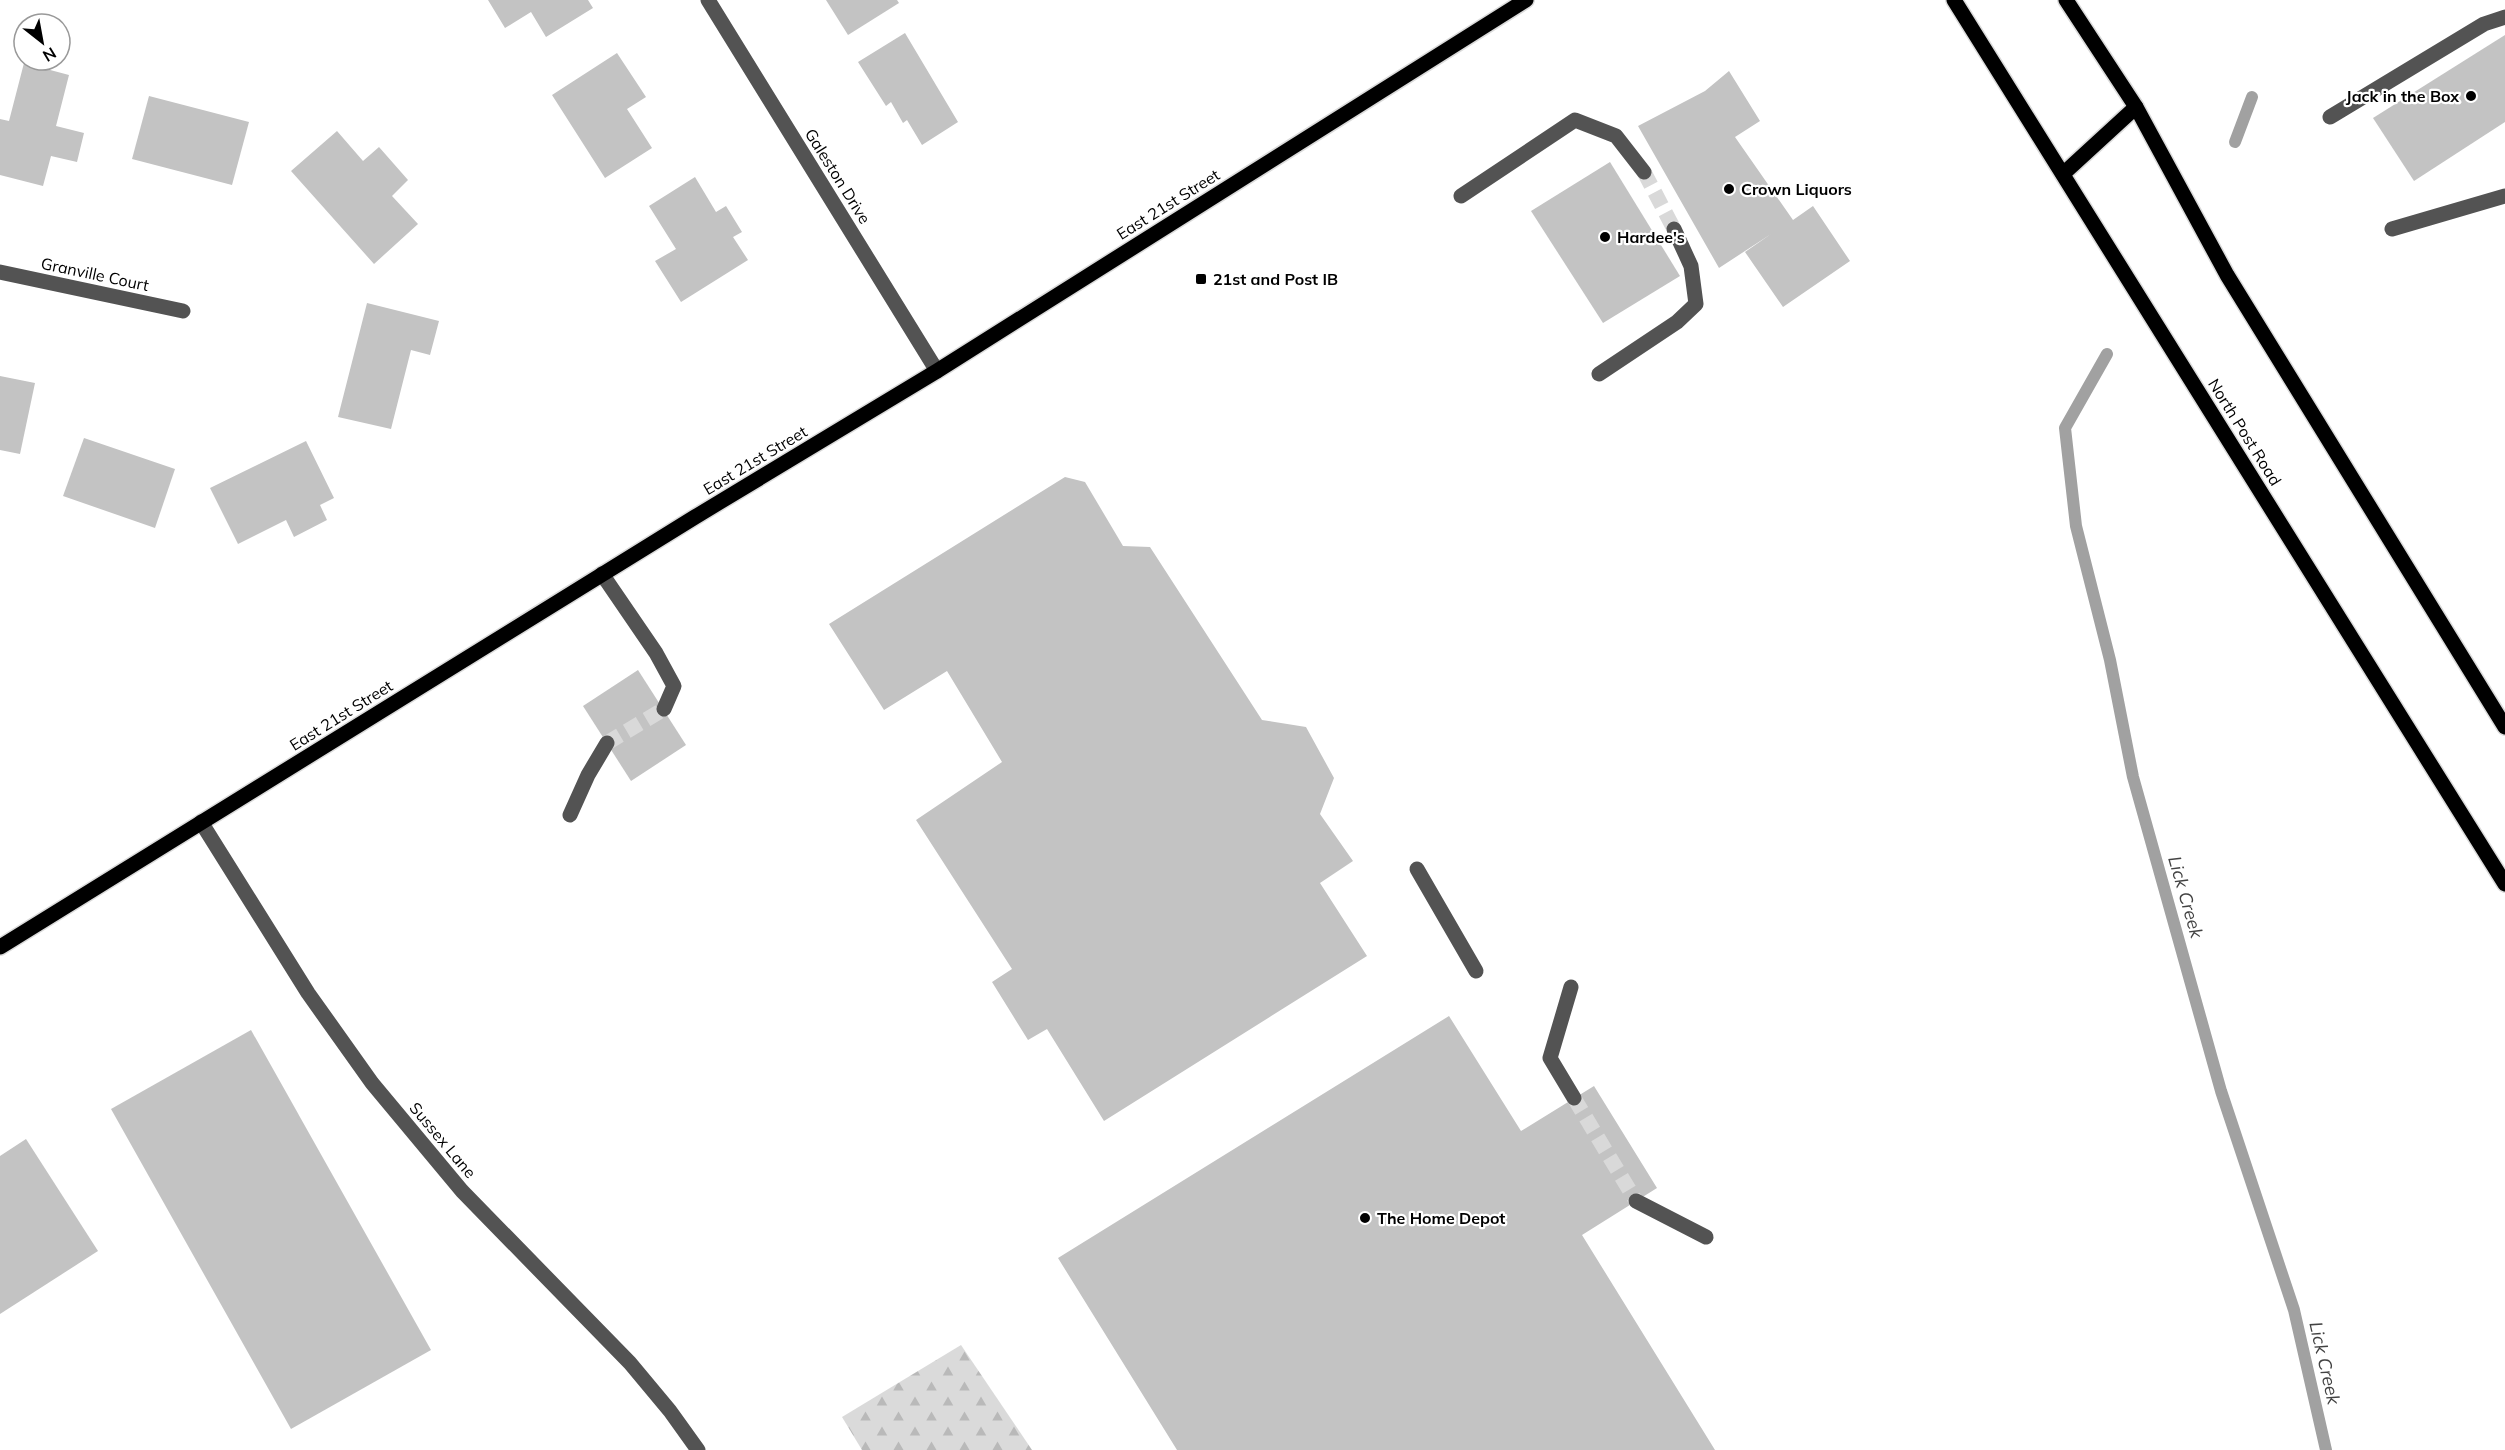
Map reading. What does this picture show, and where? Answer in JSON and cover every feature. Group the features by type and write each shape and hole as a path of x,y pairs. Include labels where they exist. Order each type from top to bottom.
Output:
{"main road":[{"name":"East 21st Street","path":"0,946 602,574 937,371 1526,0"},
{"name":"North Post Road","path":"1954,0 2505,884"},
{"path":"2066,0 2136,107 2227,275 2505,727"},
{"path":"2063,174 2136,107"}],"street":[{"name":"Galeston Drive","path":"708,0 937,371"},
{"path":"2330,117 2484,24 2505,17"},
{"path":"1461,196 1575,120 1616,136 1644,172"},
{"path":"2392,229 2505,196"},
{"path":"1599,374 1677,322 1696,304 1691,266 1674,230"},
{"name":"Granville Court","path":"0,272 183,311"},
{"path":"602,574 656,653 674,686 664,709"},
{"path":"570,815 588,775 607,743"},
{"name":"Sussex Lane","path":"201,822 308,993 372,1083 462,1191 630,1363 670,1411 698,1450"},
{"path":"1417,869 1476,971"},
{"path":"1571,987 1550,1058 1574,1098"},
{"path":"1636,1201 1706,1237"}],"green space":[{"path":"961,1345 1032,1450 862,1450 842,1417"}],"building":[{"path":"488,0 588,0 593,8 546,37 531,12 505,28"},
{"path":"826,0 897,0 899,3 848,35"},
{"path":"905,33 958,122 922,145 907,120 903,123 891,102 886,106 858,62"},
{"path":"2505,35 2505,122 2414,181 2373,118"},
{"path":"617,53 646,97 627,109 652,148 605,178 552,95"},
{"path":"1729,71 1760,121 1735,137 1793,220 1813,206 1850,261 1783,307 1745,252 1771,234 1719,268 1638,126 1705,91"},
{"path":"22,72 58,72 69,75 56,126 84,133 77,162 51,156 43,186 0,175 0,119 9,121"},
{"path":"149,96 249,122 232,185 132,159"},
{"path":"337,131 363,161 379,147 408,180 392,196 418,224 374,264 291,171"},
{"path":"1610,162 1680,276 1603,323 1531,211"},
{"path":"695,177 716,212 726,206 742,232 733,237 748,260 681,302 655,261 676,249 649,206"},
{"path":"367,303 439,321 430,355 411,350 391,429 338,417"},
{"path":"0,376 35,383 20,454 0,450"},
{"path":"84,438 175,469 155,528 63,496"},
{"path":"306,441 334,498 320,505 327,520 294,537 286,520 238,544 210,488"},
{"path":"1065,477 1085,482 1123,546 1150,547 1262,720 1306,727 1334,778 1320,814 1353,861 1320,883 1367,956 1104,1121 1047,1029 1028,1040 992,982 1012,969 916,820 1002,762 947,671 884,710 829,624"},
{"path":"638,670 686,745 631,781 583,706"},
{"name":"The Home Depot","path":"1449,1016 1521,1131 1594,1086 1657,1188 1582,1235 1715,1450 1177,1450 1058,1258"},
{"path":"251,1030 431,1350 291,1429 111,1109"},
{"path":"26,1139 98,1251 0,1314 0,1156"}],"waterway":[{"name":"Lick Creek","path":"2235,142 2252,97"},
{"name":"Lick Creek","path":"2107,354 2065,428 2076,526 2110,660 2133,777 2221,1091 2294,1310 2326,1450"}],"tunnel":[{"path":"1644,172 1674,229"},
{"path":"607,743 664,709"},
{"path":"1574,1098 1636,1201"}],"place":[{"name":"Jack in the Box","path":"2471,96"},
{"name":"Crown Liquors","path":"1729,189"},
{"name":"Hardee's","path":"1605,237"},
{"name":"21st and Post IB","path":"1201,279"},
{"name":"The Home Depot","path":"1365,1218"}]}
